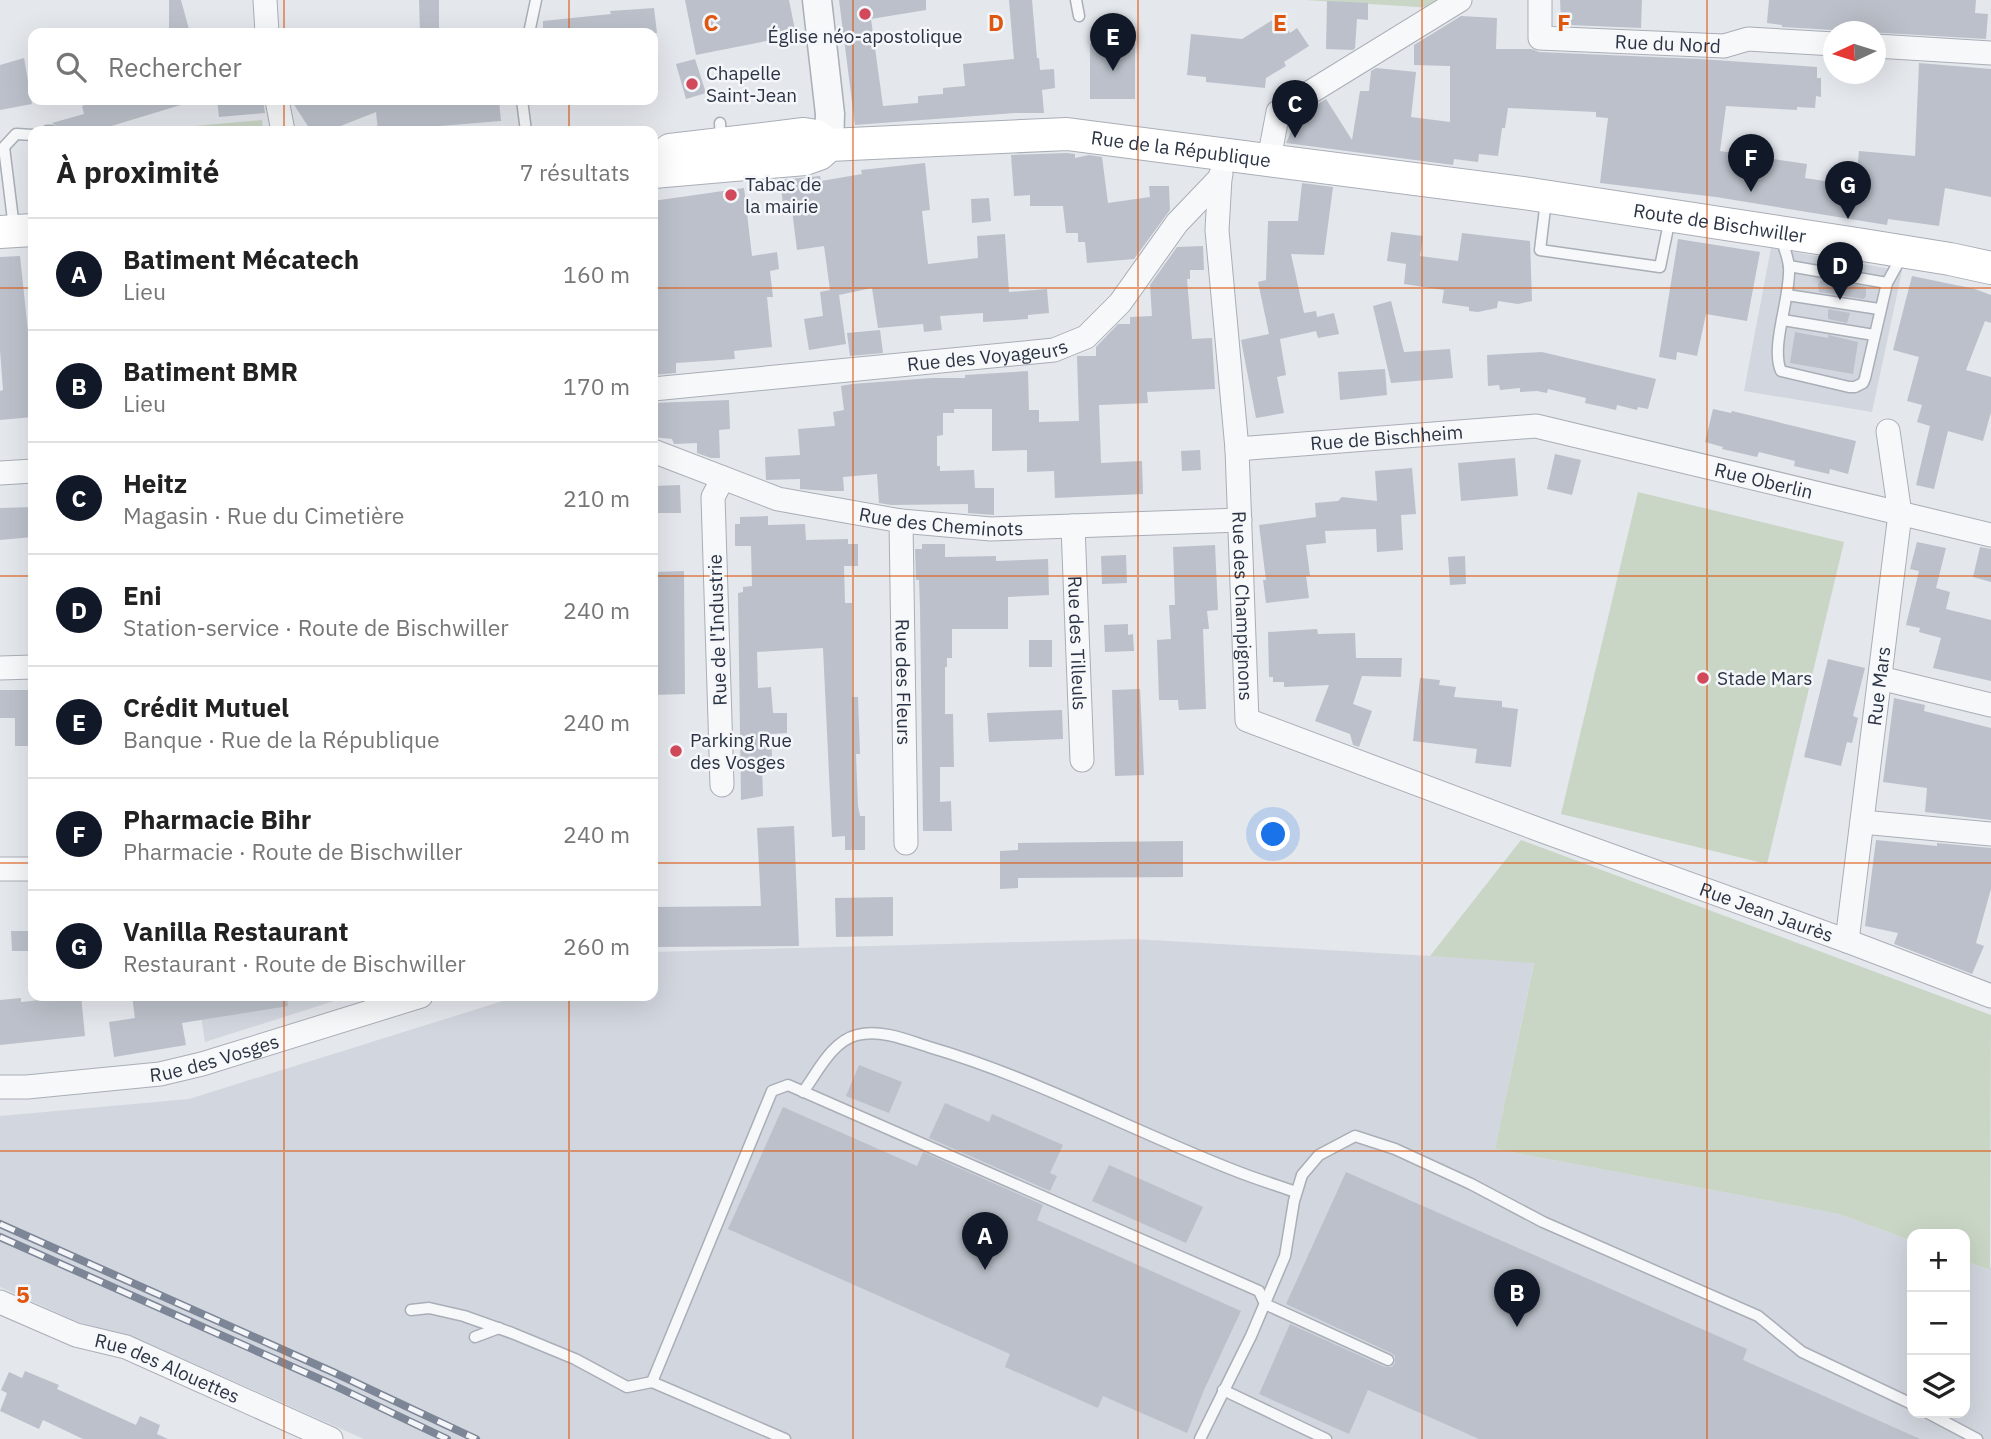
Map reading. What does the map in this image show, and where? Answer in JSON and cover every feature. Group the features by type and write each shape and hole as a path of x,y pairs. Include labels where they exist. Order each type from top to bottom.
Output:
{"main road":[{"name":"Rue de la République","path":"658,152 804,134 816,136 829,145 1067,134 1223,166 1269,159 1538,196"},
{"name":"Rue de la République","path":"658,171 722,144"},
{"name":"Route de Bischwiller","path":"1538,196 1904,251 1991,268"}],"street":[{"path":"265,0 267,28"},
{"path":"817,0 819,49 830,114 829,145"},
{"path":"1269,159 1278,112 1460,0"},
{"name":"Rue du Nord","path":"1541,0 1540,38 1724,46 1748,39 1823,43"},
{"path":"1886,47 1991,53"},
{"path":"277,105 282,126"},
{"name":"Rue des Voyageurs","path":"658,389 1055,350 1086,337 1120,303 1177,223 1223,166"},
{"name":"Rue des Champignons","path":"1223,166 1217,230 1237,449 1247,720 1541,831"},
{"name":"Rue de Bischheim","path":"1237,449 1536,426"},
{"name":"Rue Oberlin","path":"1536,426 1991,536"},
{"name":"Rue Mars","path":"1847,940 1900,514 1888,431"},
{"name":"Rue des Cheminots","path":"658,453 778,499 901,521 991,529 1240,520"},
{"path":"0,472 28,471"},
{"name":"Rue de l'Industrie","path":"722,785 713,497 723,478"},
{"name":"Rue des Fleurs","path":"901,521 906,843"},
{"name":"Rue des Tilleuls","path":"1073,526 1082,760"},
{"path":"0,668 28,667"},
{"path":"1880,678 1991,705"},
{"path":"1862,822 1991,834"},
{"name":"Rue Jean Jaurès","path":"1541,831 1847,940 1991,996"},
{"path":"0,869 28,869"},
{"name":"Rue des Vosges","path":"0,1087 27,1087 160,1074 202,1064 404,1001"},
{"name":"Rue des Alouettes","path":"0,1301 76,1335 126,1347 331,1439"}],"lane":[{"path":"530,28 536,0"},
{"path":"1076,0 1079,16"},
{"path":"523,105 525,126"},
{"path":"16,231 4,147 16,134 28,135"},
{"path":"1538,196 1540,250 1660,267 1670,215"},
{"path":"1779,232 1789,266 1777,356 1781,371 1849,387 1863,383 1887,283 1904,251"},
{"path":"1789,266 1887,283"},
{"path":"1787,295 1879,309"},
{"path":"1783,320 1874,335"},
{"path":"803,1092 832,1052 848,1038 868,1032 893,1036 1001,1072 1236,1171 1296,1192"},
{"path":"652,1382 772,1091 788,1085 1259,1291 1265,1304 1388,1360"},
{"path":"1200,1439 1251,1336 1285,1256 1296,1192 1302,1175 1319,1155 1355,1136 1395,1149 1604,1250 1758,1316 1802,1352 1907,1402"},
{"path":"411,1311 429,1308 464,1316 575,1359 626,1387 652,1382 785,1439"},
{"path":"475,1337 499,1328"},
{"path":"1223,1390 1326,1439"},
{"path":"1937,1418 1977,1439"}],"shaded area":[{"path":"1771,248 1902,271 1872,412 1744,391"},
{"path":"1133,939 1534,962 1495,1149 1839,1214 1907,1239 1907,1418 1970,1418 1970,1263 1989,1270 1991,1267 1991,1439 364,1439 138,1339 78,1322 0,1287 0,1116 189,1099 503,1001 658,1001 658,952"},
{"path":"199,1001 334,1001 205,1042"}],"green space":[{"path":"1305,0 1446,0 1434,8"},
{"path":"262,120 263,126 194,126"},
{"name":"Stade Mars","path":"1638,492 1844,542 1767,864 1561,814"},
{"path":"1521,840 1991,1015 1990,1270 1970,1263 1970,1229 1907,1229 1907,1239 1839,1214 1495,1149 1534,963 1430,956"}],"building":[{"path":"169,0 181,0 189,28 169,28"},
{"path":"419,0 439,0 439,28 420,28"},
{"path":"685,0 789,0 796,35 696,55"},
{"path":"839,0 926,0 926,10 871,19 883,106 918,103 918,96 943,94 943,88 965,86 963,64 1014,59 1009,0 1032,0 1040,70 1054,69 1055,88 1042,90 1044,113 855,125"},
{"path":"1560,0 1642,0 1641,28 1569,25 1561,18"},
{"path":"1769,0 1976,0 1975,13 1988,14 1986,39 1886,33 1886,21 1823,21 1823,29 1782,27 1767,23"},
{"path":"1327,1 1368,3 1368,20 1357,19 1353,50 1326,49"},
{"path":"654,8 656,28 543,28 543,21 611,14 610,11"},
{"path":"1279,16 1290,33 1297,28 1309,46 1284,62 1286,66 1266,78 1265,88 1206,82 1206,77 1187,75 1191,34 1242,39"},
{"path":"1461,16 1497,18 1496,49 1817,67 1817,78 1821,78 1821,97 1816,96 1815,108 1797,107 1797,110 1726,106 1720,151 1807,164 1805,178 1856,186 1859,151 1915,156 1919,63 1991,69 1991,197 1945,188 1939,226 1888,219 1887,225 1716,197 1600,183 1608,118 1596,117 1596,112 1508,108 1498,156 1479,154 1478,162 1454,159 1453,165 1286,143 1298,116 1326,99 1352,140 1360,91 1369,91 1371,71 1376,68 1416,72 1411,117 1450,122 1450,66 1414,65 1414,45"},
{"path":"1090,43 1135,43 1135,99 1090,99"},
{"path":"24,58 28,105 0,110 0,65"},
{"name":"Chapelle Saint-Jean","path":"695,59 706,93 686,99 676,64"},
{"path":"181,105 111,126 56,126 52,123 84,114 82,106"},
{"path":"218,105 264,105 265,113 219,117"},
{"path":"294,105 499,105 501,121 440,126 377,126 376,112 341,126 308,126"},
{"path":"1075,154 1075,158 1089,155 1102,157 1108,203 1150,197 1149,186 1169,186 1170,210 1134,259 1087,263 1085,242 1078,242 1078,233 1066,233 1063,206 1030,206 1030,195 1014,196 1011,155"},
{"path":"925,163 930,210 922,211 928,264 978,258 977,236 1005,234 1009,292 1047,289 1049,313 1028,315 1028,319 983,322 983,313 940,316 942,330 924,332 923,324 878,328 872,288 839,295 846,344 809,350 804,319 823,316 820,292 830,290 824,246 797,250 792,210 784,211 780,180 820,176 821,181 862,174 861,170"},
{"path":"1302,183 1333,187 1324,255 1291,254 1304,313 1316,311 1317,317 1334,313 1339,334 1318,338 1316,331 1280,339 1286,375 1277,377 1284,413 1256,418 1241,340 1269,334 1258,282 1266,280 1268,221 1298,221"},
{"path":"744,188 752,256 777,252 779,269 770,271 773,297 767,297 772,347 734,351 735,359 676,363 676,373 658,375 658,200"},
{"path":"989,198 991,221 972,223 971,199"},
{"path":"1391,232 1423,236 1420,256 1458,261 1462,233 1530,241 1532,301 1518,304 1498,301 1497,308 1478,312 1469,311 1469,307 1442,303 1444,290 1404,284 1406,264 1387,261"},
{"path":"1678,239 1760,252 1747,321 1706,314 1697,356 1677,352 1676,360 1659,357"},
{"path":"1203,246 1204,270 1190,270 1190,279 1187,279 1192,339 1212,338 1215,389 1147,392 1148,403 1099,405 1101,463 1142,461 1143,494 1055,498 1054,471 1027,472 1027,450 992,451 992,409 954,409 954,413 943,413 943,435 937,436 937,466 940,466 940,471 974,470 975,488 994,488 994,515 968,513 968,504 879,503 877,474 843,477 844,491 800,489 800,479 766,480 765,457 800,455 798,429 835,426 833,412 844,410 841,386 1028,371 1029,410 1039,410 1039,422 1079,421 1077,356 1096,356 1096,347 1118,324 1130,324 1130,317 1152,316 1150,285 1177,247"},
{"path":"20,256 28,332 28,417 0,420 0,391 3,390 0,257"},
{"path":"1912,276 1991,295 1991,323 1985,321 1966,370 1991,377 1991,412 1983,441 1948,431 1934,489 1916,485 1930,426 1917,422 1922,405 1907,401 1919,357 1893,350"},
{"path":"1821,280 1840,283 1843,286 1847,284 1866,287 1866,296 1864,299 1819,292 1818,285"},
{"path":"1391,301 1404,352 1450,349 1453,378 1391,383 1373,306"},
{"path":"1828,309 1850,313 1847,323 1828,319"},
{"path":"880,330 883,353 850,356 847,333"},
{"path":"1795,332 1828,338 1828,335 1858,342 1853,374 1790,363"},
{"path":"1542,352 1656,379 1648,409 1638,407 1637,410 1617,405 1616,410 1585,403 1586,398 1548,389 1547,393 1520,392 1520,388 1500,390 1499,385 1488,386 1487,355"},
{"path":"1385,369 1387,395 1340,400 1338,372"},
{"path":"729,400 730,429 719,430 720,458 697,453 697,443 674,444 672,439 658,438 658,403"},
{"path":"1713,409 1732,411 1856,441 1848,474 1830,469 1829,474 1794,466 1795,461 1759,452 1757,457 1705,442"},
{"path":"1200,450 1201,470 1182,471 1181,451"},
{"path":"1555,454 1581,460 1572,495 1547,489"},
{"path":"1515,458 1518,496 1461,501 1458,463"},
{"path":"1412,468 1416,514 1401,515 1403,550 1377,552 1376,529 1325,531 1326,543 1306,545 1310,576 1306,576 1309,598 1266,603 1259,525 1316,517 1315,503 1338,501 1342,497 1377,501 1375,471"},
{"path":"680,485 681,513 658,513 658,486"},
{"path":"28,507 28,537 0,540 0,508"},
{"path":"768,516 768,525 805,524 806,540 848,539 848,544 858,544 858,566 844,566 845,603 852,603 852,697 858,697 858,806 860,816 865,816 865,850 845,850 845,836 832,837 823,648 757,652 758,688 771,687 773,713 787,713 787,733 771,734 772,757 762,766 763,796 741,800 738,593 743,592 743,587 752,586 751,546 735,546 735,524 740,524 740,517"},
{"path":"1917,542 1946,548 1936,588 1950,592 1946,609 1991,620 1991,681 1933,668 1941,638 1906,625 1919,571 1910,569"},
{"path":"922,544 945,544 945,557 996,556 996,561 1048,559 1049,595 1008,597 1008,629 952,629 952,658 947,658 945,667 945,714 953,714 954,767 940,767 940,802 951,801 952,831 923,831 920,607 915,549 922,549"},
{"path":"1215,545 1218,610 1207,611 1209,629 1203,629 1206,709 1179,710 1178,700 1159,700 1157,640 1171,639 1169,605 1175,605 1173,547"},
{"path":"1980,547 1991,549 1991,582 1973,577"},
{"path":"1126,555 1127,583 1102,584 1101,556"},
{"path":"1465,556 1466,584 1450,585 1448,557"},
{"path":"684,571 685,694 658,695 658,572"},
{"path":"1128,624 1128,635 1133,634 1134,651 1105,652 1104,625"},
{"path":"1317,629 1318,634 1355,633 1356,658 1402,658 1401,677 1362,676 1353,704 1372,711 1359,747 1353,745 1350,734 1315,721 1329,685 1284,687 1284,682 1273,682 1273,677 1269,677 1268,632"},
{"path":"1029,640 1052,640 1052,667 1029,667"},
{"path":"1828,659 1865,668 1853,716 1858,718 1852,743 1847,742 1841,766 1804,757"},
{"path":"1420,678 1440,680 1439,685 1456,687 1454,697 1502,701 1502,707 1518,709 1511,767 1475,763 1477,749 1413,741"},
{"path":"1140,689 1144,775 1115,776 1112,690"},
{"path":"0,690 28,690 28,746 15,746 15,718 0,718"},
{"path":"1894,698 1925,705 1924,711 1991,728 1991,820 1925,812 1927,788 1883,782"},
{"path":"1062,710 1063,739 989,742 987,713"},
{"path":"794,826 799,946 658,947 658,907 761,906 757,828"},
{"path":"1876,840 1991,848 1991,889 1976,943 1984,946 1972,974 1894,944 1898,933 1865,926"},
{"path":"1183,841 1183,877 1018,878 1018,888 1000,889 1000,851 1018,850 1018,843"},
{"path":"893,897 893,936 836,937 835,898"},
{"path":"11,931 28,931 28,951 12,951"},
{"path":"21,998 21,1002 82,1001 85,1036 0,1045 0,1000"},
{"path":"133,1001 288,1001 288,1006 182,1023 186,1045 114,1057 109,1022 135,1018"},
{"path":"859,1065 902,1082 889,1113 846,1096"},
{"path":"945,1103 989,1122 992,1114 1063,1145 1050,1173 1057,1176 1050,1191 929,1138"},
{"path":"783,1107 917,1166 923,1152 1043,1205 1037,1220 1241,1311 1187,1433 1103,1396 1098,1408 1005,1367 1010,1354 728,1229"},
{"path":"1109,1165 1203,1207 1186,1243 1092,1201"},
{"path":"1346,1172 1747,1349 1743,1360 1920,1439 1479,1439 1368,1390 1349,1434 1259,1394 1290,1324 1385,1367 1392,1367 1395,1363 1395,1356 1391,1353 1286,1304"},
{"path":"25,1371 59,1385 57,1389 136,1425 140,1416 160,1425 157,1434 168,1439 83,1439 43,1420 39,1429 0,1411 7,1393 1,1390 9,1372 22,1378"}],"railway":[{"path":"0,1224 335,1373 476,1439"},
{"path":"0,1237 331,1384 447,1439"}],"place":[{"name":"Église néo-apostolique","path":"865,14"},
{"name":"Crédit Mutuel","path":"1113,71"},
{"name":"Chapelle Saint-Jean","path":"692,84"},
{"name":"Heitz","path":"1295,138"},
{"name":"Pharmacie Bihr","path":"1751,192"},
{"name":"Tabac de la mairie","path":"731,195"},
{"name":"Vanilla Restaurant","path":"1848,219"},
{"name":"Eni","path":"1840,300"},
{"name":"Stade Mars","path":"1703,678"},
{"name":"Parking Rue des Vosges","path":"676,751"},
{"name":"Batiment Mécatech","path":"985,1270"},
{"name":"Batiment BMR","path":"1517,1327"}]}
